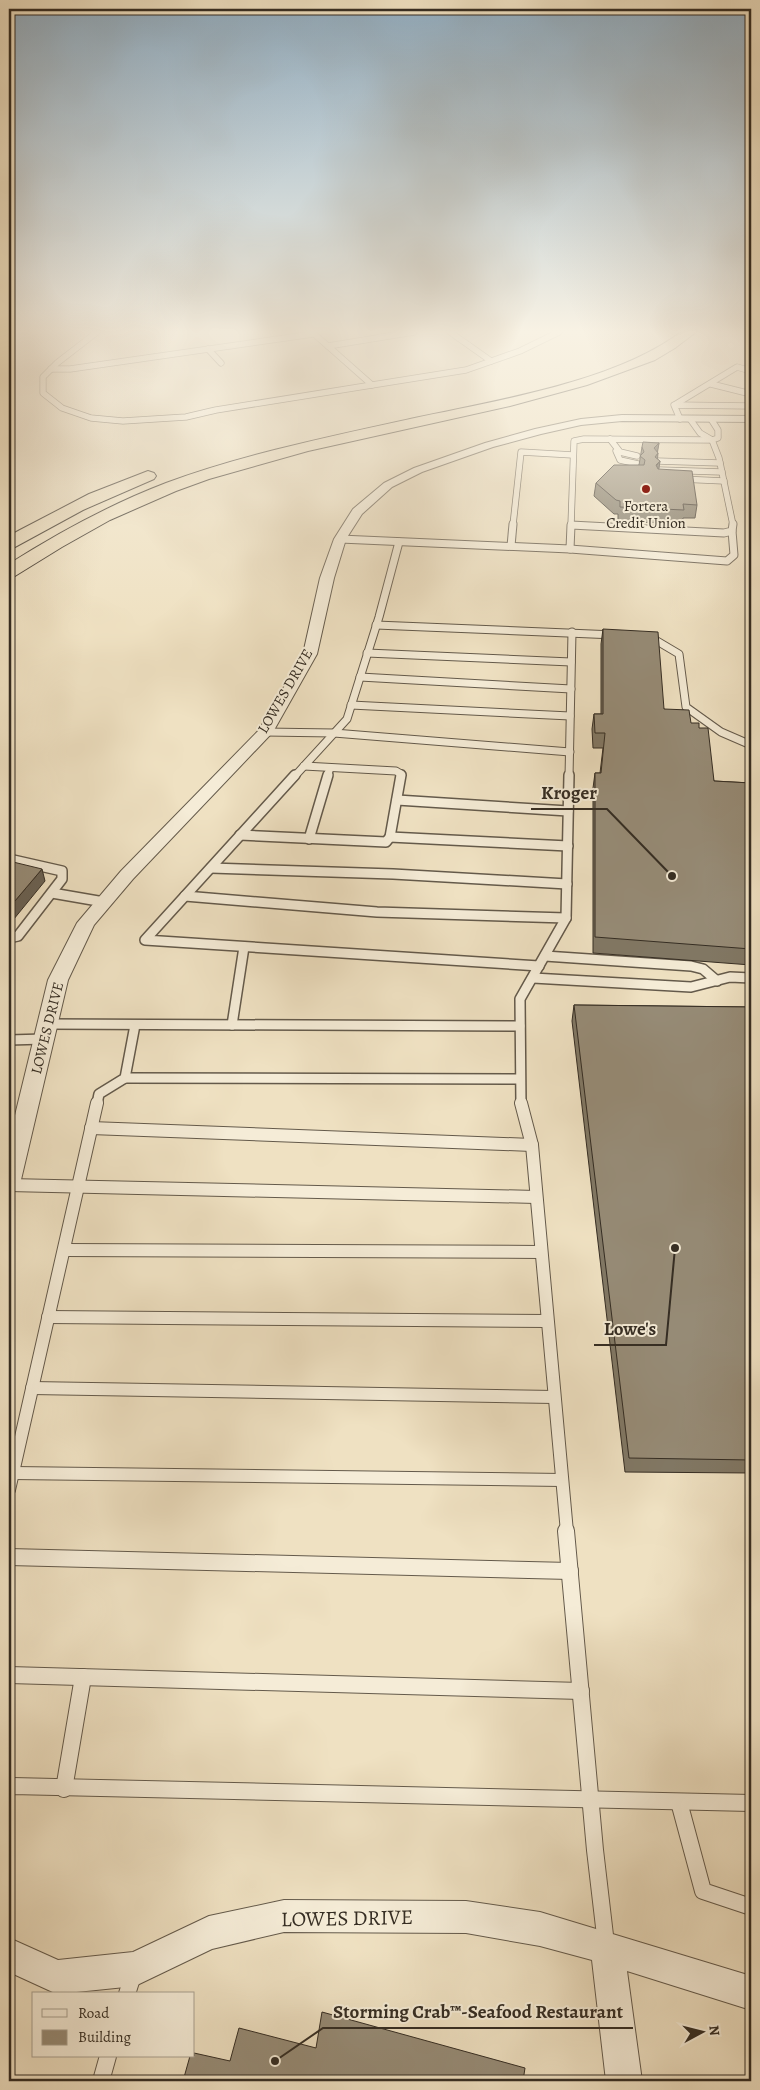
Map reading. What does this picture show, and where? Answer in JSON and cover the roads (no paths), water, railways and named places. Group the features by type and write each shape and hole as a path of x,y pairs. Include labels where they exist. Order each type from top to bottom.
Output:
{"highway":[{"path":"9,572 83,526 138,500 197,478 302,448 386,430"},
{"path":"9,544 55,517 95,498 166,470"}],"street":[{"name":"LOWES DRIVE","path":"9,1185 58,980 86,923 264,732 310,654 326,578 340,539 357,512 388,485 418,470 489,445 551,430"},
{"name":"LOWES DRIVE","path":"9,1955 57,1977 131,1981 208,1933 284,1916 466,1917 540,1929 751,1993"},
{"path":"607,1948 624,2081"}],"lane":[{"path":"340,539 570,549 726,560 734,556 733,526 721,471 712,440 697,430"},
{"path":"570,549 574,441 584,439 712,440 718,438 717,430"},
{"path":"610,439 617,459 627,467 638,462 624,458 617,459"},
{"path":"511,546 521,452 573,455"},
{"path":"721,471 658,467 721,471"},
{"path":"668,479 721,471"},
{"path":"571,525 724,533 732,531"},
{"path":"399,542 376,625 346,719 145,940 244,947 691,966 703,969 717,981"},
{"path":"376,625 572,632 626,636"},
{"path":"572,632 566,918 520,999 520,1103 532,1146 591,1800 607,1948"},
{"path":"634,637 652,638 679,654 686,707 721,732 751,745"},
{"path":"367,654 571,662"},
{"path":"360,678 571,689"},
{"path":"351,705 570,716"},
{"path":"264,732 334,733 570,752"},
{"path":"240,835 386,842 390,837 401,774 396,771 304,766"},
{"path":"308,839 330,768"},
{"path":"397,800 568,811"},
{"path":"390,837 568,846"},
{"path":"9,859 62,871 62,879 18,936 9,938"},
{"path":"211,868 394,874 567,884"},
{"path":"52,893 104,902"},
{"path":"184,896 377,912 566,918"},
{"path":"232,1025 244,947"},
{"path":"532,978 691,987 730,977 751,978"},
{"path":"48,1024 520,1026"},
{"path":"125,1078 135,1024"},
{"path":"9,1040 44,1039"},
{"path":"9,1490 99,1094 125,1078 520,1079"},
{"path":"91,1128 532,1146"},
{"path":"9,1185 536,1197"},
{"path":"64,1250 541,1252"},
{"path":"48,1317 547,1321"},
{"path":"32,1388 554,1397"},
{"path":"13,1473 562,1480"},
{"path":"9,1557 570,1571"},
{"path":"9,1675 581,1690"},
{"path":"64,1789 83,1676"},
{"path":"9,1788 12,1786 64,1789 751,1803"},
{"path":"679,1802 703,1891 751,1906"},
{"path":"100,2081 107,2058"}],"place":[{"name":"Fortera Credit Union","path":"646,489"},
{"name":"Kroger","path":"672,876"},
{"name":"Lowe's","path":"675,1248"},
{"name":"Storming Crab™-Seafood Restaurant","path":"275,2061"}]}
